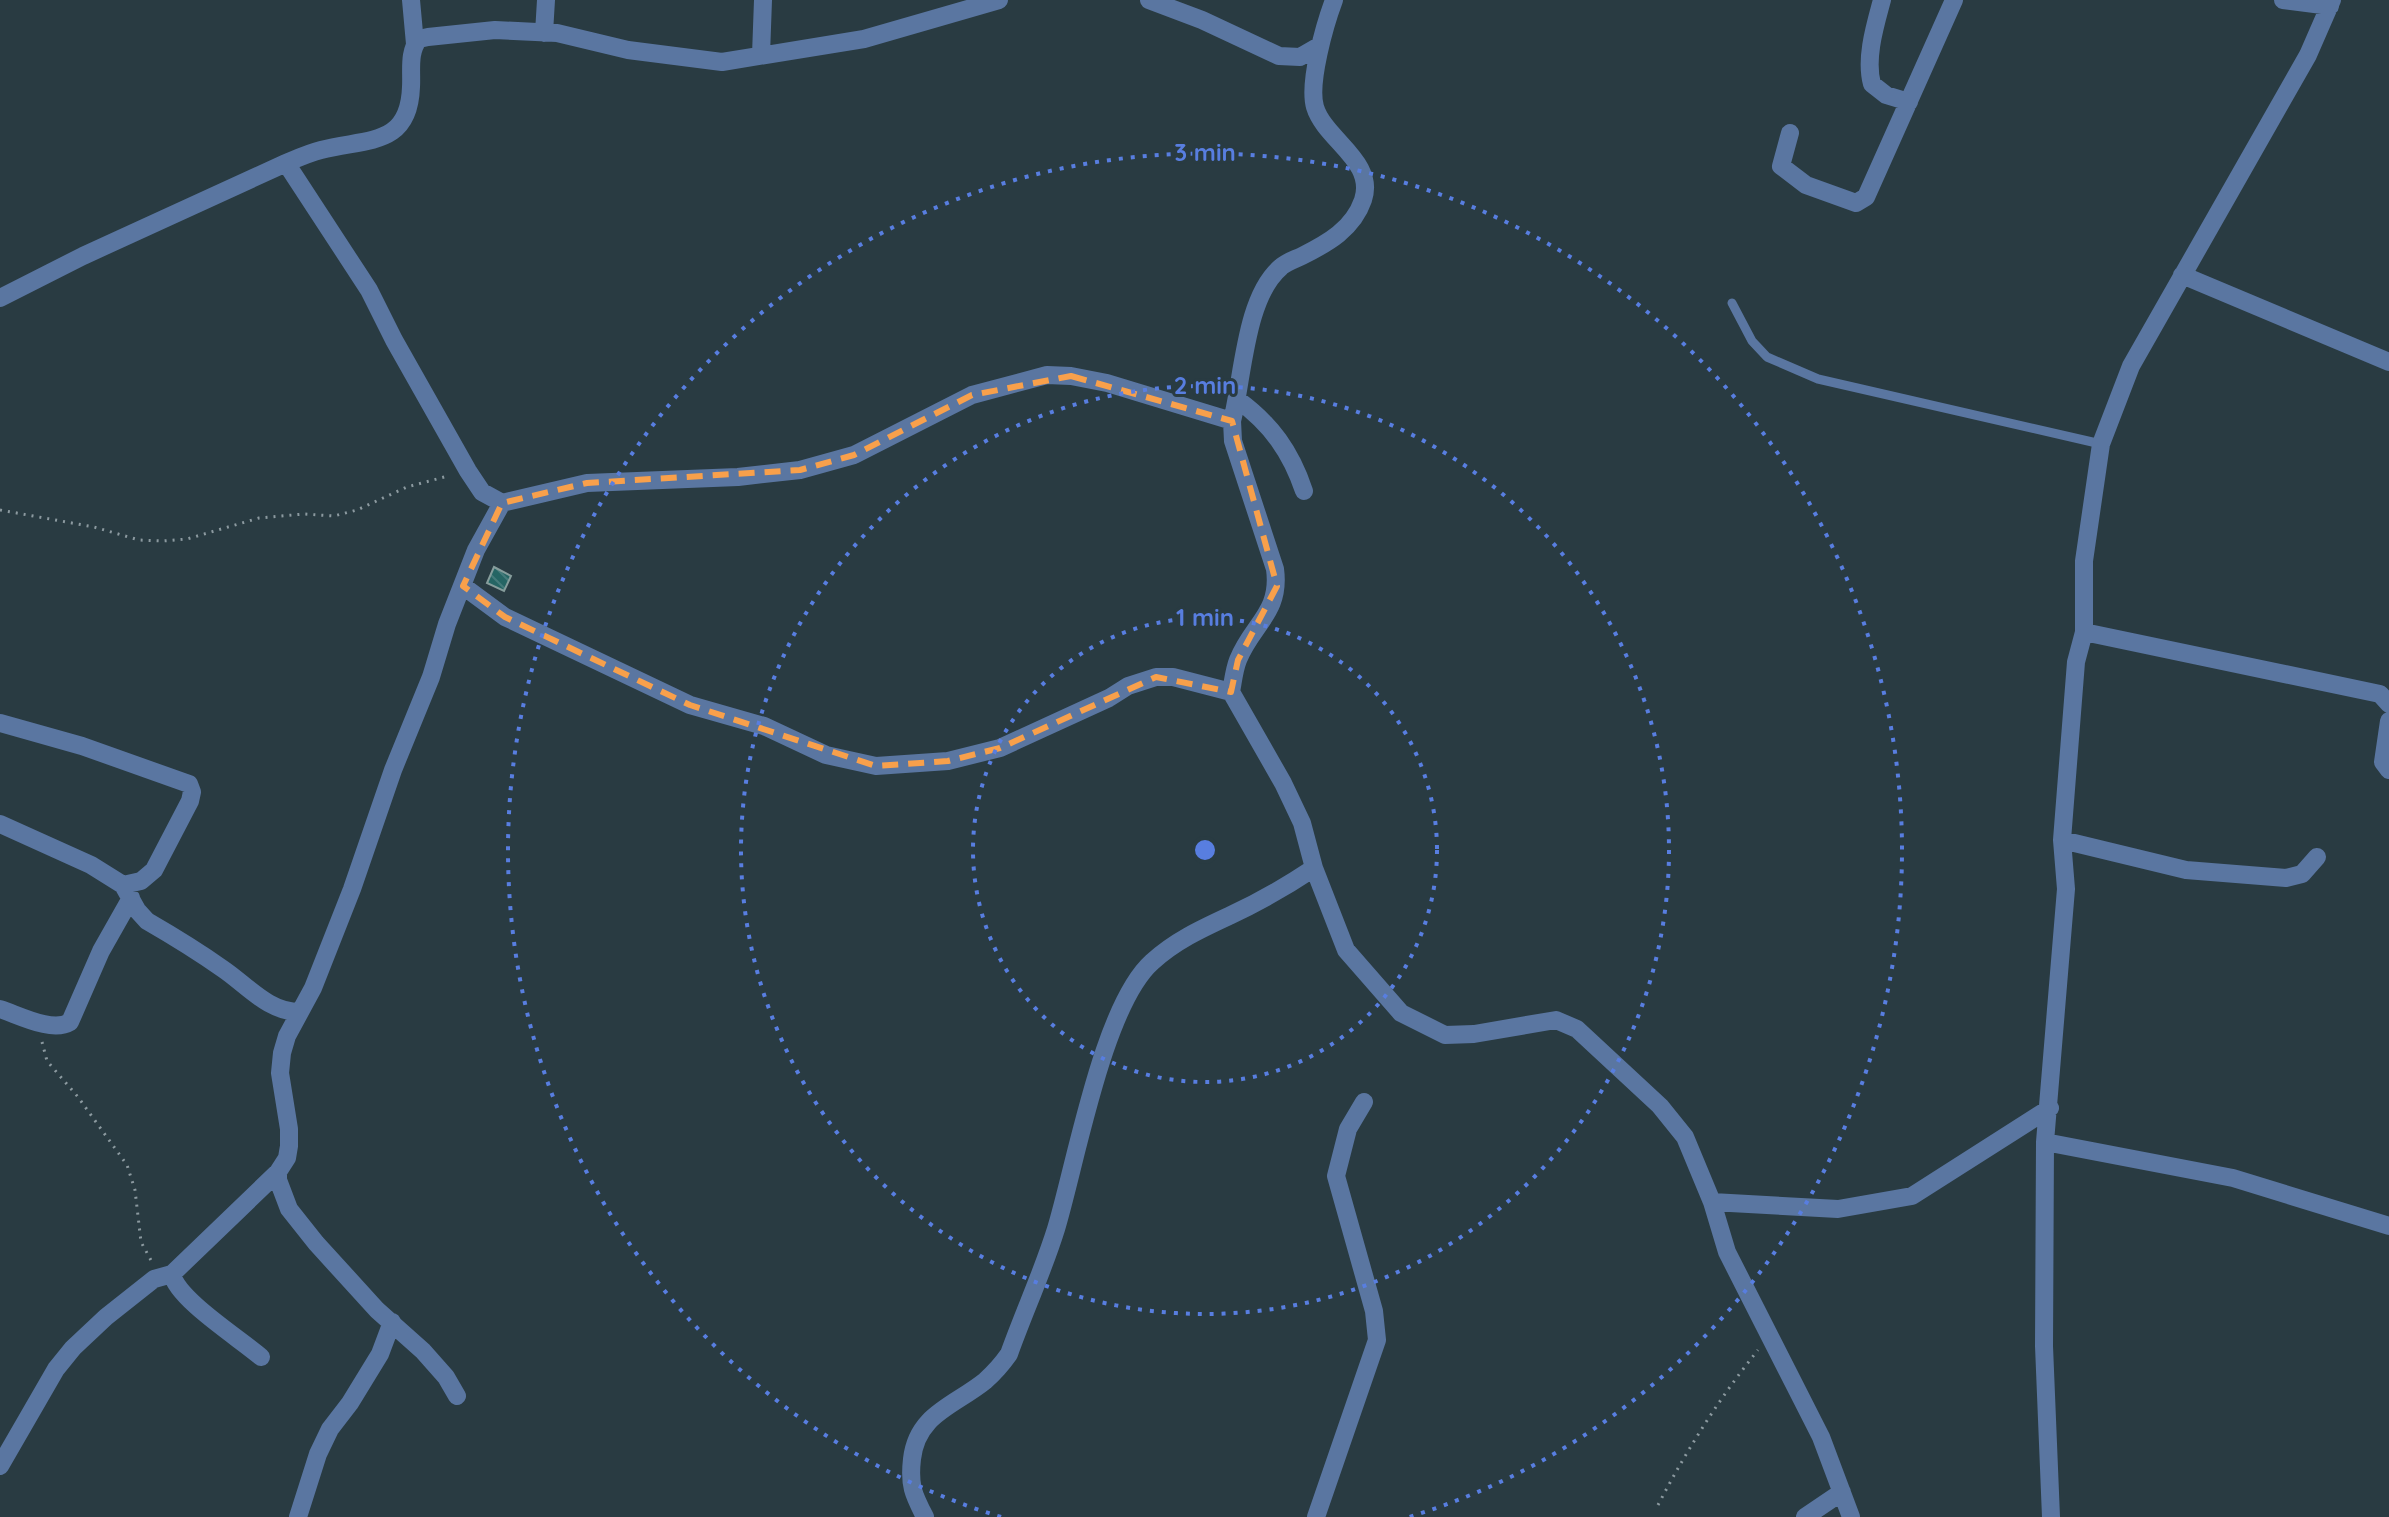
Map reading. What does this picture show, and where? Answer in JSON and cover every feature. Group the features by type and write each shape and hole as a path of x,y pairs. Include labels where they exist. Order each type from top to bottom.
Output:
{"street":[{"path":"0,298 105,245 286,163 321,150 377,140 399,126 408,109 415,44 411,0"},
{"path":"544,33 546,0"},
{"path":"761,55 763,0"},
{"path":"415,44 419,39 428,37 495,30 572,35 628,50 706,61 734,60 864,39 999,0"},
{"path":"1149,0 1202,20 1279,56 1300,57 1319,46"},
{"path":"1334,0 1319,46 1314,105 1322,122 1363,171 1364,197 1352,222 1328,242 1281,267 1256,305 1232,421 1233,441 1275,569 1277,586 1274,600 1238,660 1231,692 1302,823 1314,868 1346,950 1401,1013 1445,1035 1474,1034 1556,1020 1577,1029 1660,1106 1685,1137 1712,1202 1727,1252 1821,1437 1851,1517"},
{"path":"1882,0 1869,73 1872,84 1886,95 1909,102"},
{"path":"1790,133 1781,166 1806,185 1856,203 1866,197 1954,0"},
{"path":"2051,1517 2044,1346 2045,1142 2066,889 2062,840 2076,662 2084,632 2084,561 2101,444 2131,366 2308,55 2331,3 2283,0"},
{"path":"286,163 369,290 411,373 468,471 482,492 502,503 587,483 738,477 800,470 854,455 972,395 1047,375 1107,383 1232,421"},
{"path":"2182,275 2389,362"},
{"path":"1238,400 1267,423 1280,439 1296,466 1304,491"},
{"path":"0,1466 56,1369 73,1348 106,1317 165,1276 278,1172 287,1158 289,1129 280,1073 287,1036 313,988 352,889 476,550 502,503"},
{"path":"463,586 505,617 690,705 764,726 826,755 876,766 948,761 1000,748 1109,698 1128,686 1156,677 1173,677 1231,692"},
{"path":"2084,632 2380,694 2389,704"},
{"path":"2389,721 2383,762 2389,770"},
{"path":"0,723 82,746 189,784 192,792 154,870 127,891 70,1022 53,1026 0,1009"},
{"path":"0,824 91,865 127,891 147,921 225,970 269,1004 286,1011 300,1012"},
{"path":"2062,840 2186,870 2286,878 2302,874 2317,857"},
{"path":"925,1517 912,1494 910,1474 918,1433 938,1412 983,1383 1009,1354 1055,1231 1095,1085 1125,998 1150,964 1174,944 1194,931 1281,889 1314,868"},
{"path":"1316,1517 1377,1340 1374,1311 1336,1176 1348,1129 1364,1102"},
{"path":"1712,1202 1838,1209 1912,1196 2050,1108"},
{"path":"2045,1142 2233,1178 2389,1226"},
{"path":"278,1172 289,1209 316,1243 377,1310 423,1351 446,1377 457,1396"},
{"path":"165,1276 200,1310 261,1357"},
{"path":"298,1517 318,1454 330,1429 380,1354 392,1322"},
{"path":"1805,1517 1842,1492"}],"lane":[{"path":"1732,303 1752,341 1767,357 1818,379 2101,444"}],"path":[{"path":"0,510 94,527 139,540 187,539 267,517 334,516 357,510 423,482 468,471"},
{"path":"42,1022 42,1044 47,1061 78,1097 127,1165 135,1190 141,1242 165,1276"},
{"path":"1658,1505 1707,1418 1770,1335"}],"highlighted area":[{"path":"1071,376 1232,421 1277,586 1238,660 1231,692 1156,677 1000,748 948,761 876,766 690,705 505,617 463,586 502,503 587,483 800,470 854,455 972,395"}],"building":[{"path":"494,567 511,576 504,591 487,583"}]}
